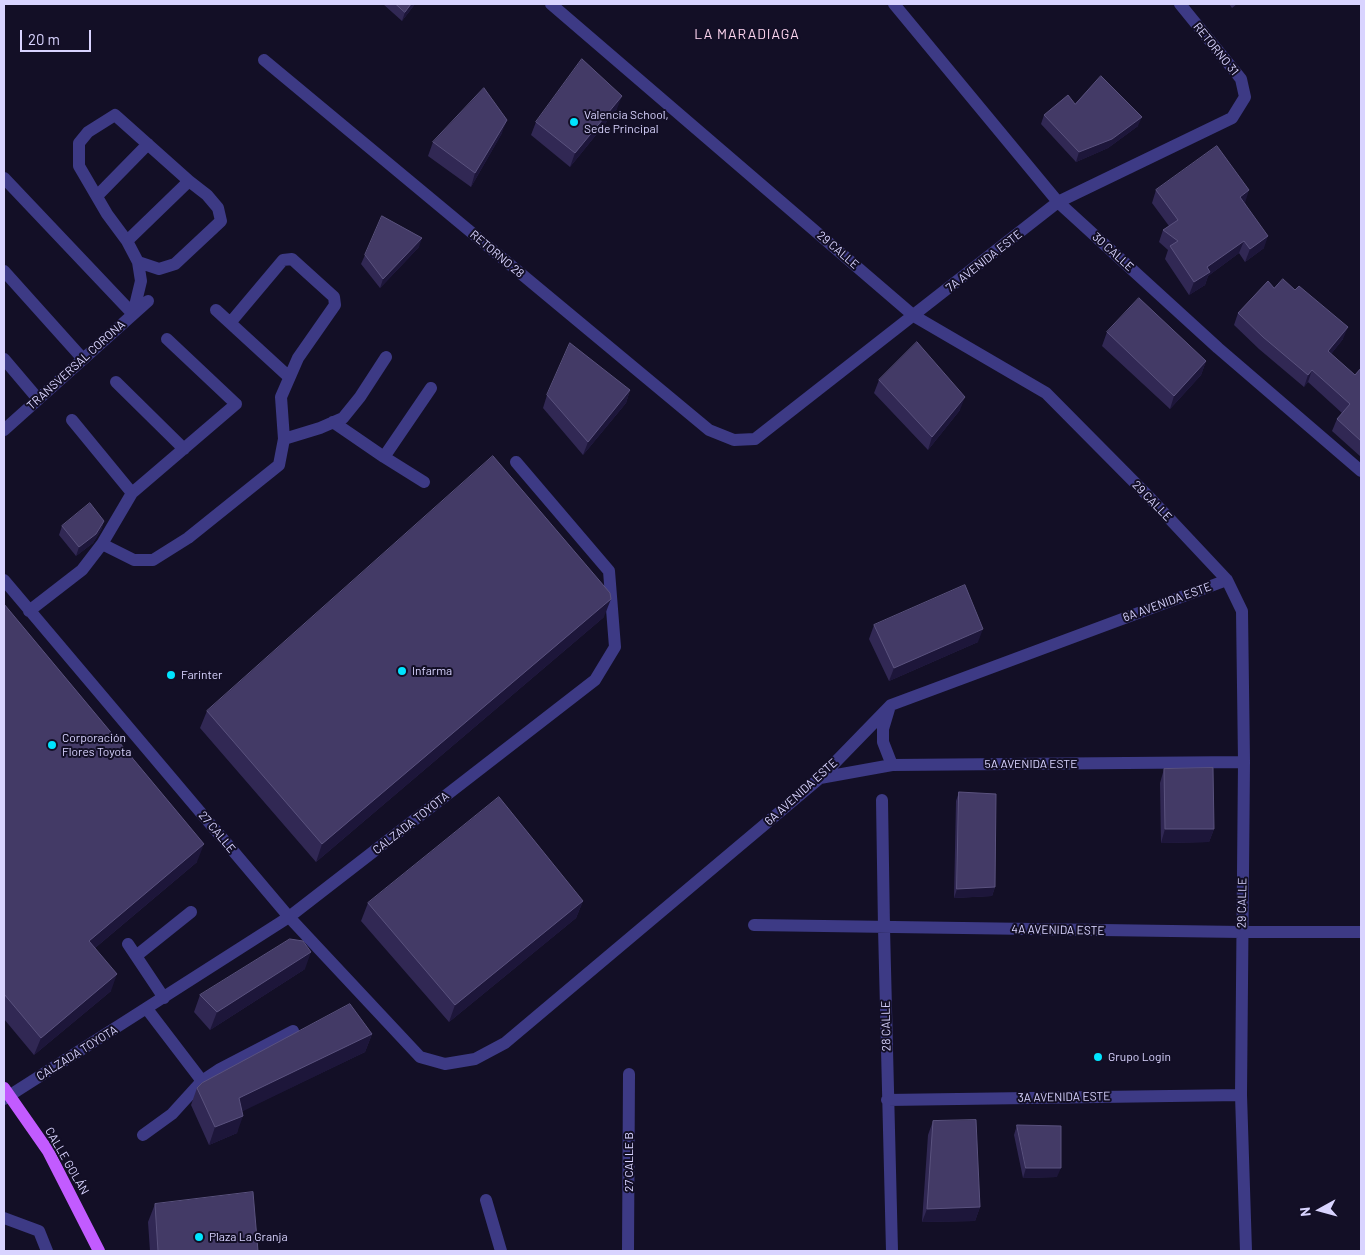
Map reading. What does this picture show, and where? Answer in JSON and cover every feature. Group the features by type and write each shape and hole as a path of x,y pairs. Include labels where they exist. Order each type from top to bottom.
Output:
{"main road":[{"name":"CALLE GOLÁN","path":"6,1094 48,1150 99,1251"}],"street":[{"name":"29 CALLE","path":"551,4 914,316 1046,393 1227,580 1242,611 1244,762 1241,1095 1246,1251"},
{"name":"30 CALLE","path":"894,4 1058,202 1218,348 1361,471"},
{"name":"RETORNO 31","path":"1180,4 1241,79 1245,97"},
{"name":"RETORNO 28","path":"264,60 709,430 734,440"},
{"name":"7A AVENIDA ESTE","path":"734,440 755,439 1058,202 1232,118 1245,97"},
{"path":"132,314 142,280 138,262 127,240 79,166 79,143 88,132 115,116 189,181 208,195 218,208 220,220 175,264 159,270 138,262"},
{"path":"97,196 148,144"},
{"path":"4,178 132,314"},
{"path":"127,240 189,181"},
{"path":"102,544 134,560 153,560 188,538 279,465 284,439 281,397 298,358 335,305 334,297 292,259 282,260 230,323"},
{"path":"4,271 83,359"},
{"name":"TRANSVERSAL CORONA","path":"4,430 148,301"},
{"path":"216,310 289,377"},
{"path":"29,610 82,570 102,544 132,494 236,404 167,339"},
{"path":"284,439 320,428 343,418 360,397 386,357"},
{"path":"4,359 38,399"},
{"path":"116,382 184,449"},
{"path":"384,458 432,388"},
{"path":"72,420 132,494"},
{"path":"333,422 384,458 424,482"},
{"name":"CALZADA TOYOTA","path":"6,1094 147,1009 290,917 595,680 615,647 609,572 516,462"},
{"name":"27 CALLE","path":"4,580 290,917 420,1057 445,1064"},
{"name":"6A AVENIDA ESTE","path":"445,1064 475,1059 505,1043 820,778 891,704 1227,580"},
{"path":"891,704 882,729 883,742 892,765"},
{"name":"5A AVENIDA ESTE","path":"820,778 892,765 1244,762"},
{"name":"28 CALLE","path":"882,800 887,1100 892,1251"},
{"path":"136,956 191,912"},
{"name":"4A AVENIDA ESTE","path":"754,925 884,928 1361,932"},
{"path":"128,944 164,998"},
{"path":"147,1009 202,1080"},
{"path":"143,1135 172,1114 202,1080 293,1031"},
{"name":"27 CALLE B","path":"628,1251 630,1074"},
{"name":"3A AVENIDA ESTE","path":"887,1100 1241,1095"},
{"path":"486,1200 501,1251"},
{"path":"4,1218 38,1231 47,1251"}],"building":[{"path":"396,4 411,4 405,12"},
{"name":"Valencia School, Sede Principal","path":"582,59 622,96 575,153 536,122"},
{"path":"1101,76 1142,117 1112,139 1079,152 1044,115 1068,95 1075,104"},
{"path":"484,88 507,120 475,173 433,142"},
{"path":"1217,146 1249,190 1240,197 1268,236 1250,249 1244,241 1207,267 1210,272 1194,282 1170,246 1178,241 1163,230 1178,220 1156,190"},
{"path":"382,216 422,238 383,279 365,255"},
{"path":"1283,279 1295,290 1299,286 1348,327 1328,351 1355,375 1361,368 1361,441 1337,419 1350,404 1312,370 1308,375 1238,313 1268,281 1274,288"},
{"path":"1139,298 1206,361 1174,396 1107,332"},
{"path":"917,342 965,397 932,437 879,380"},
{"path":"570,343 630,390 588,442 547,395"},
{"name":"Infarma","path":"493,456 610,593 611,599 322,844 207,711"},
{"path":"90,503 104,521 96,534 79,547 62,526"},
{"path":"965,585 983,629 894,668 874,625"},
{"name":"Corporación Flores Toyota","path":"4,604 204,844 89,941 117,974 41,1038 4,994"},
{"path":"1213,768 1214,829 1165,829 1164,769"},
{"path":"959,792 996,794 995,887 957,889"},
{"path":"499,797 583,901 455,1005 368,903"},
{"path":"290,939 303,941 311,952 217,1012 200,995"},
{"path":"350,1004 372,1034 239,1098 243,1116 215,1127 197,1088 202,1083"},
{"path":"976,1120 980,1207 927,1209 933,1121"},
{"path":"1017,1125 1061,1126 1061,1168 1026,1168"},
{"name":"Plaza La Granja","path":"253,1192 258,1251 158,1251 155,1204"}],"place":[{"name":"Valencia School, Sede Principal","path":"574,122"},
{"name":"Infarma","path":"402,671"},
{"name":"Farinter","path":"171,675"},
{"name":"Corporación Flores Toyota","path":"52,745"},
{"name":"Grupo Login","path":"1098,1057"},
{"name":"Plaza La Granja","path":"199,1237"}],"district":[{"name":"LA MARADIAGA","path":"747,34"}]}
